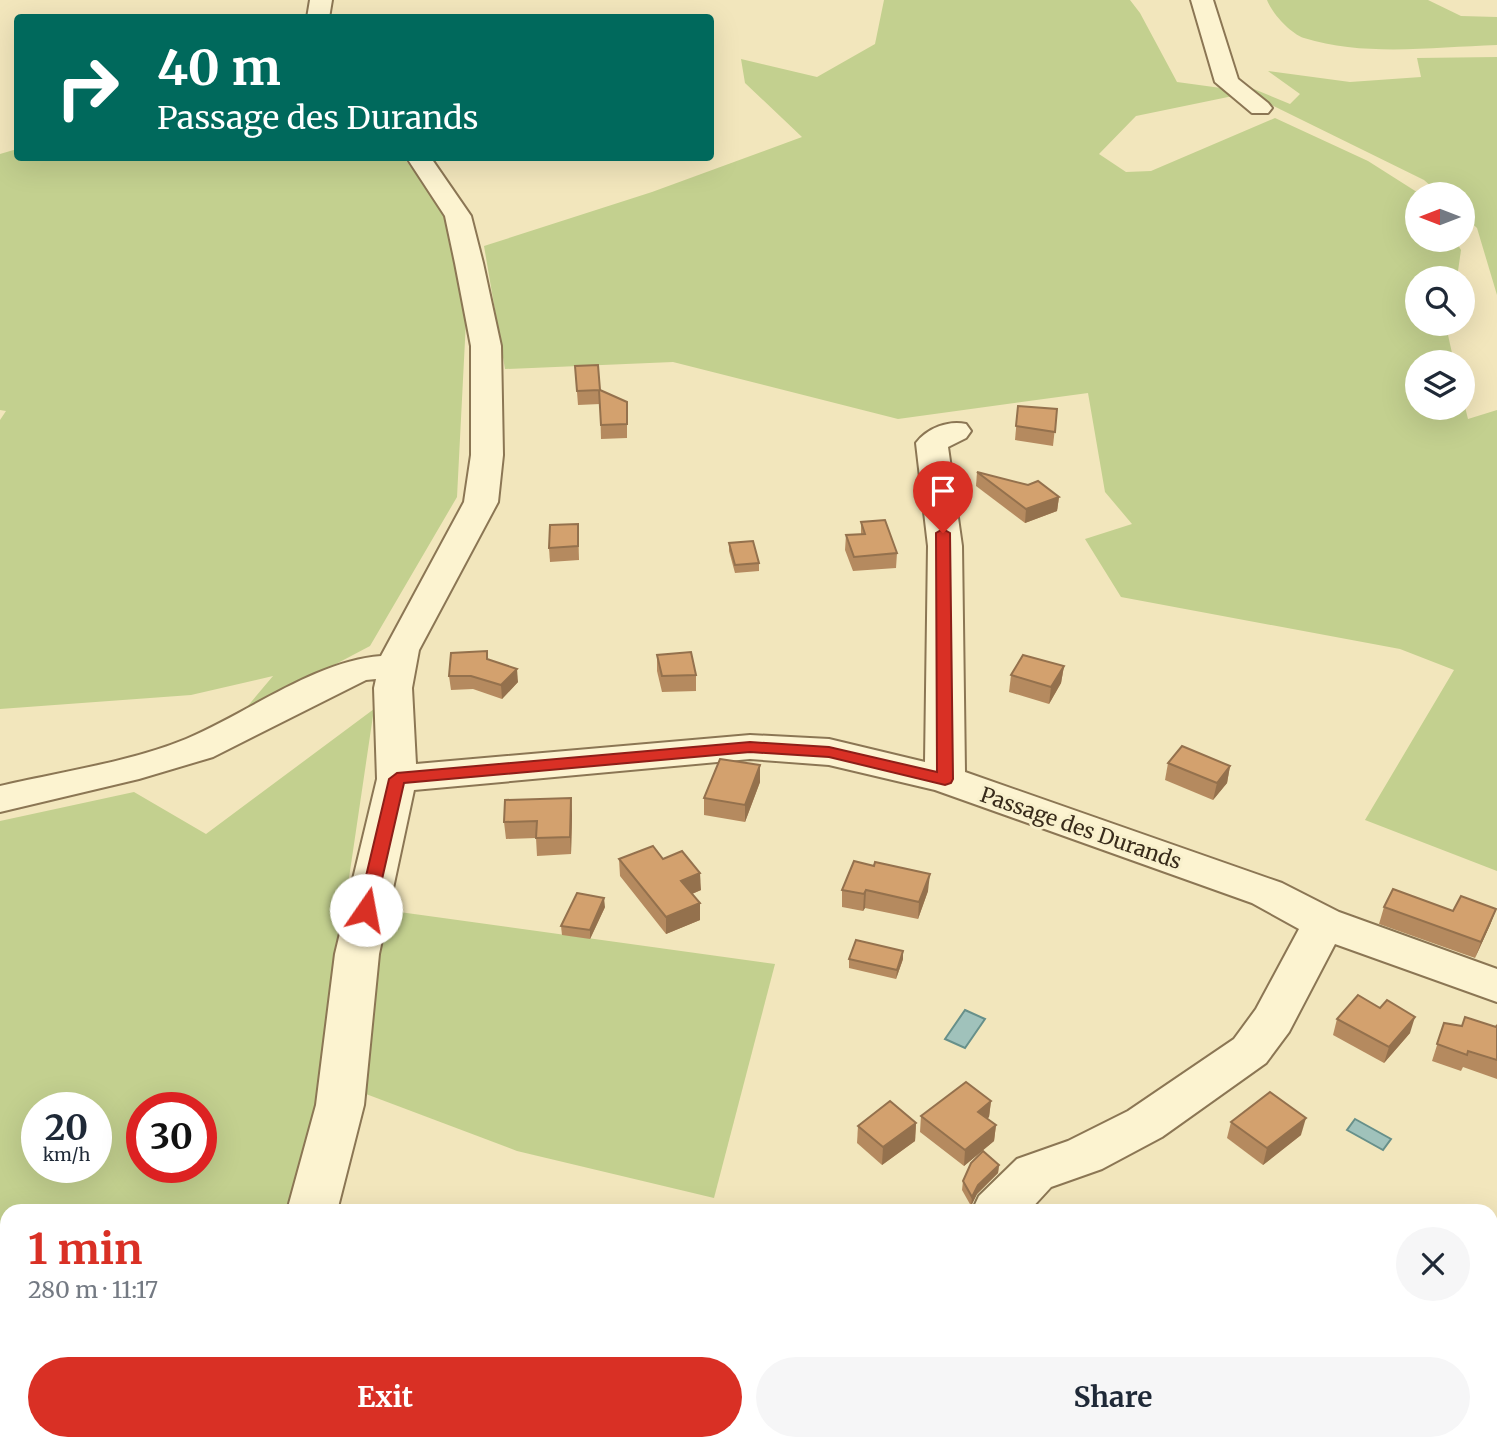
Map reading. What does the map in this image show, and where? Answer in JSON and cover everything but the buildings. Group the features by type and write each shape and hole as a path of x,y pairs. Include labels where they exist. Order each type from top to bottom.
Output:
{"street":[{"path":"1202,0 1227,82 1260,108"},
{"path":"314,1204 340,1105 357,954 397,779 393,688 396,666 401,650 481,502 487,455 486,346 458,216 427,161"},
{"path":"945,779 944,546 932,443 956,431"},
{"path":"0,799 139,766 199,748 358,669 396,666"},
{"name":"Passage des Durands","path":"397,779 750,747 829,752 945,779 1267,893 1324,923 1497,986"},
{"path":"1004,1204 1034,1172 1084,1155 1145,1124 1250,1051 1273,1020 1324,923"}],"green space":[{"path":"884,0 1130,0 1140,13 1177,82 1221,88 1233,96 1136,116 1099,154 1126,172 1151,171 1275,118 1368,161 1405,184 1405,252 1461,252 1459,266 1405,266 1405,336 1448,336 1451,350 1405,350 1405,420 1475,420 1475,417 1497,410 1497,871 1365,820 1454,670 1400,649 1121,597 1085,539 1132,524 1105,492 1088,393 898,419 673,362 505,369 484,246 652,192 802,137 745,83 741,59 817,77 875,44"},
{"path":"1267,0 1428,0 1461,16 1497,17 1497,45 1375,49 1327,44 1293,32 1277,16"},
{"path":"1497,57 1497,295 1475,226 1475,182 1426,182 1241,90 1237,82 1290,104 1300,94 1268,71 1350,82 1421,77 1417,58"},
{"path":"14,150 14,161 406,161 447,214 467,301 457,497 370,646 241,714 273,676 191,695 0,709 0,420 6,411 0,410 0,154"},
{"path":"374,709 317,1094 294,1204 0,1204 0,821 134,792 206,834"},
{"path":"385,910 775,964 714,1198 517,1151 358,1091"}],"water":[{"path":"965,1010 985,1019 965,1048 945,1039"},
{"path":"1355,1119 1391,1139 1383,1150 1347,1130"}],"route":[{"path":"366,910 397,779 750,747 784,747 829,752 945,779 943,533"}]}
